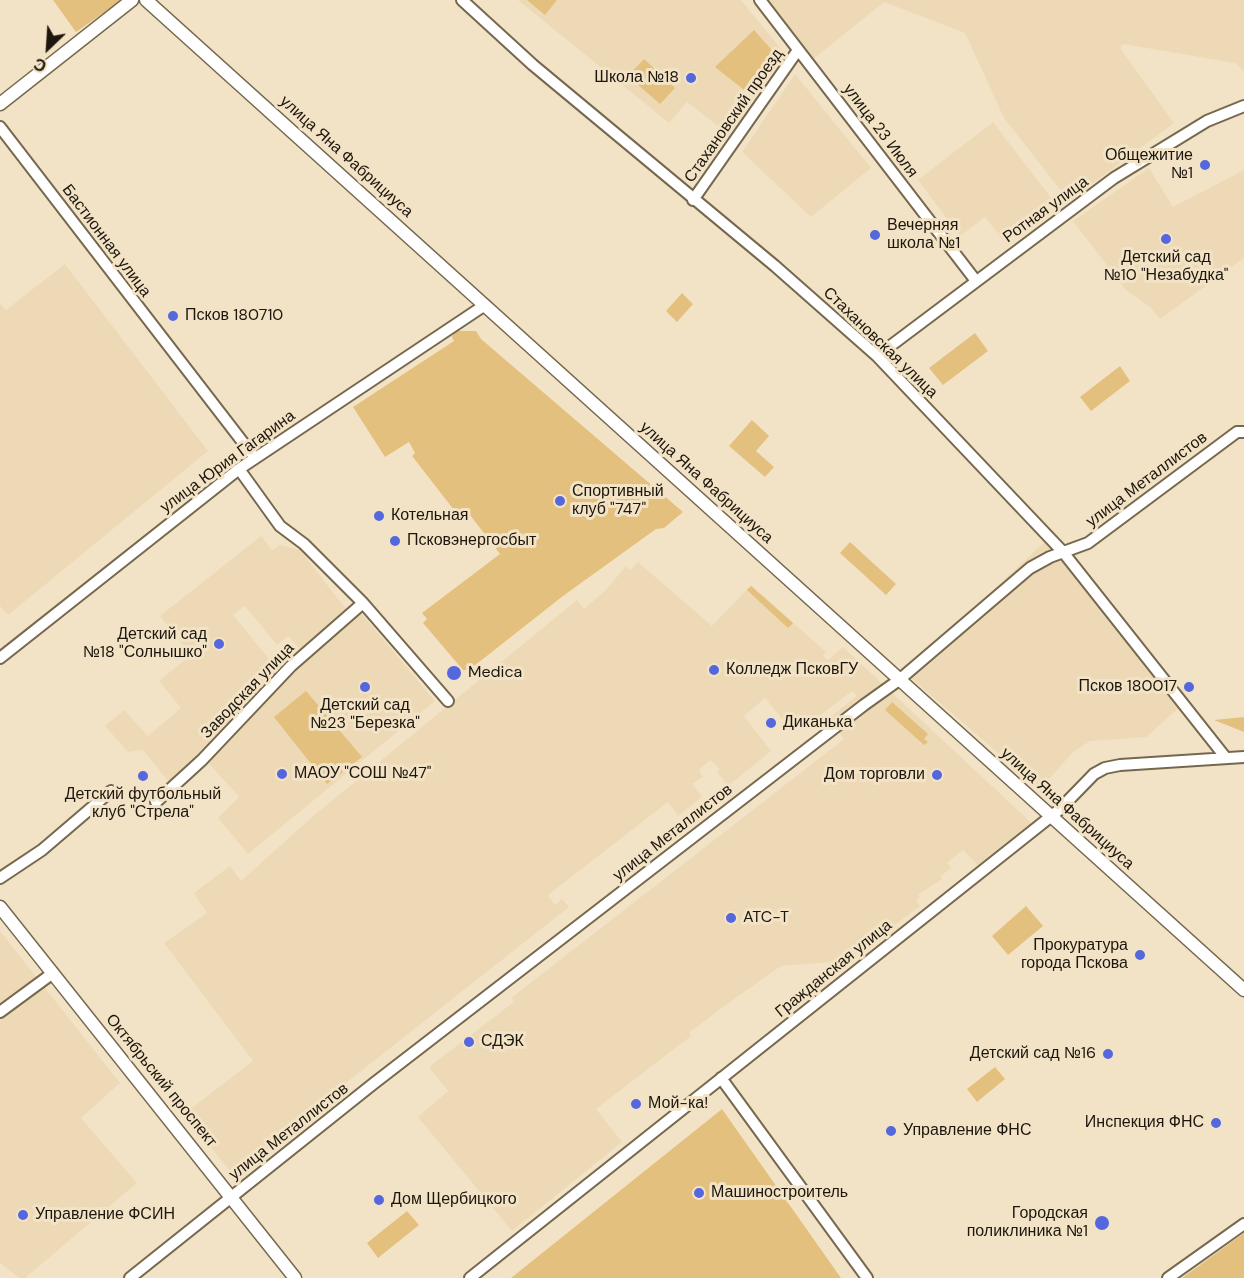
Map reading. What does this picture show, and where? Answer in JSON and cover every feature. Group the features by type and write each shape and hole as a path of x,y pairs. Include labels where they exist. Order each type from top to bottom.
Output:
{"main road":[{"path":"0,104 132,0"},
{"name":"улица Яна Фабрициуса","path":"146,0 1244,990"},
{"name":"Октябрьский проспект","path":"0,907 295,1278"}],"street":[{"name":"Стахановская улица","path":"462,0 533,65 775,266 877,356 1063,552 1226,758"},
{"name":"улица 23 Июля","path":"760,0 976,280"},
{"name":"Стахановский проезд","path":"693,200 798,50"},
{"name":"Ротная улица","path":"877,356 1114,178 1207,121 1244,106"},
{"name":"Бастионная улица","path":"0,127 255,458"},
{"name":"улица Юрия Гагарина","path":"0,658 239,469 485,305"},
{"name":"улица Металлистов","path":"130,1278 231,1196 899,680 1030,568 1088,543 1237,432 1244,432"},
{"path":"239,469 280,526 304,544 363,603 448,701"},
{"name":"Заводская улица","path":"156,802 202,759 291,666 363,603"},
{"name":"Гражданская улица","path":"470,1278 1050,816 1094,774 1105,768 1120,765 1244,757"},
{"path":"0,878 42,850 111,791"},
{"path":"0,1012 53,973"},
{"path":"721,1078 867,1278"},
{"path":"1168,1278 1244,1224"}],"shaded area":[{"path":"53,0 122,0 76,32"},
{"name":"Школа №18","path":"518,0 741,0 785,54 727,133 687,102 669,123"},
{"path":"527,0 557,0 545,15"},
{"path":"765,0 1244,0 1244,71 1235,63 1123,44 1120,48 1174,123 1069,201 1004,118 965,33 884,2 812,60"},
{"path":"754,30 776,55 748,93 715,67"},
{"path":"644,59 675,88 660,104 628,76"},
{"path":"795,74 871,168 811,217 742,152"},
{"path":"993,122 1055,203 1004,242 985,217 960,236 918,180"},
{"name":"Детский сад №10 \"Незабудка\"","path":"1149,168 1173,207 1244,170 1244,258 1160,319 1151,308 1125,289 1073,221"},
{"path":"65,264 208,451 8,615 0,606 0,304 6,310"},
{"path":"682,293 693,304 677,322 666,311"},
{"name":"Спортивный клуб \"747\"","path":"455,331 476,331 481,339 683,512 664,528 656,529 563,596 469,670 463,670 423,623 427,619 422,613 500,554 470,515 461,519 412,456 415,453 409,442 385,457 353,407 454,341 452,337"},
{"path":"975,333 988,351 943,385 929,368"},
{"path":"1120,366 1130,381 1091,411 1080,397"},
{"path":"752,420 769,436 756,451 774,467 765,477 729,446"},
{"path":"1053,534 1189,699 1146,737 1090,741 1073,752 1040,789 905,673"},
{"path":"261,536 272,550 280,545 300,550 346,609 300,649 288,636 277,645 245,606 233,615 279,671 239,715 169,782 143,750 128,752 105,726 124,710 148,736 181,708 159,681 191,655 160,616"},
{"path":"850,542 896,584 886,595 840,553"},
{"path":"638,562 712,626 751,585 826,652 823,656 828,660 843,647 1039,830 985,873 963,850 947,863 951,868 941,876 942,879 918,895 920,897 916,901 920,906 847,961 781,966 723,1007 689,1033 691,1036 596,1109 622,1142 512,1231 418,1117 448,1091 429,1067 514,1002 511,998 844,739 829,718 857,696 852,691 800,731 789,717 782,719 765,698 744,716 771,751 728,786 717,772 720,769 710,760 699,770 703,777 692,784 702,797 678,816 668,802 548,895 555,905 562,899 569,907 337,1090 342,1096 238,1181 184,1114 253,1061 164,943 207,913 194,893 230,866 241,881 312,817 577,600 584,609 605,591 626,566 630,570"},
{"path":"751,586 793,623 788,628 747,590"},
{"path":"361,613 435,701 248,854 218,818 239,797 207,761 314,653"},
{"path":"306,691 362,757 327,784 274,717"},
{"path":"892,702 928,734 924,739 928,742 924,745 885,710"},
{"path":"1244,717 1244,732 1214,720"},
{"path":"1026,906 1043,926 1008,955 992,936"},
{"path":"0,931 120,1083 81,1118 137,1183 25,1278 19,1278 0,1263"},
{"path":"995,1067 1005,1079 977,1102 967,1089"},
{"name":"Машиностроитель","path":"722,1109 841,1278 511,1278"},
{"path":"407,1211 419,1225 378,1258 367,1243"},
{"path":"1244,1233 1244,1278 1182,1278"}],"place":[{"name":"Школа №18","path":"691,78"},
{"name":"Общежитие №1","path":"1205,165"},
{"name":"Вечерняя школа №1","path":"875,235"},
{"name":"Детский сад №10 \"Незабудка\"","path":"1166,239"},
{"name":"Псков 180710","path":"173,316"},
{"name":"Спортивный клуб \"747\"","path":"560,501"},
{"name":"Котельная","path":"379,516"},
{"name":"Псковэнергосбыт","path":"395,541"},
{"name":"Детский сад №18 \"Солнышко\"","path":"219,644"},
{"name":"Колледж ПсковГУ","path":"714,670"},
{"name":"Medica","path":"454,673"},
{"name":"Детский сад №23 \"Березка\"","path":"365,687"},
{"name":"Псков 180017","path":"1189,687"},
{"name":"Диканька","path":"771,723"},
{"name":"МАОУ \"СОШ №47\"","path":"282,774"},
{"name":"Дом торговли","path":"937,775"},
{"name":"Детский футбольный клуб \"Стрела\"","path":"143,776"},
{"name":"ATC-T","path":"731,918"},
{"name":"Прокуратура города Пскова","path":"1140,955"},
{"name":"СДЭК","path":"469,1042"},
{"name":"Детский сад №16","path":"1108,1054"},
{"name":"Мой-ка!","path":"636,1104"},
{"name":"Инспекция ФНС","path":"1216,1123"},
{"name":"Управление ФНС","path":"891,1131"},
{"name":"Машиностроитель","path":"699,1193"},
{"name":"Дом Щербицкого","path":"379,1200"},
{"name":"Управление ФСИН","path":"23,1215"},
{"name":"Городская поликлиника №1","path":"1102,1223"}]}
